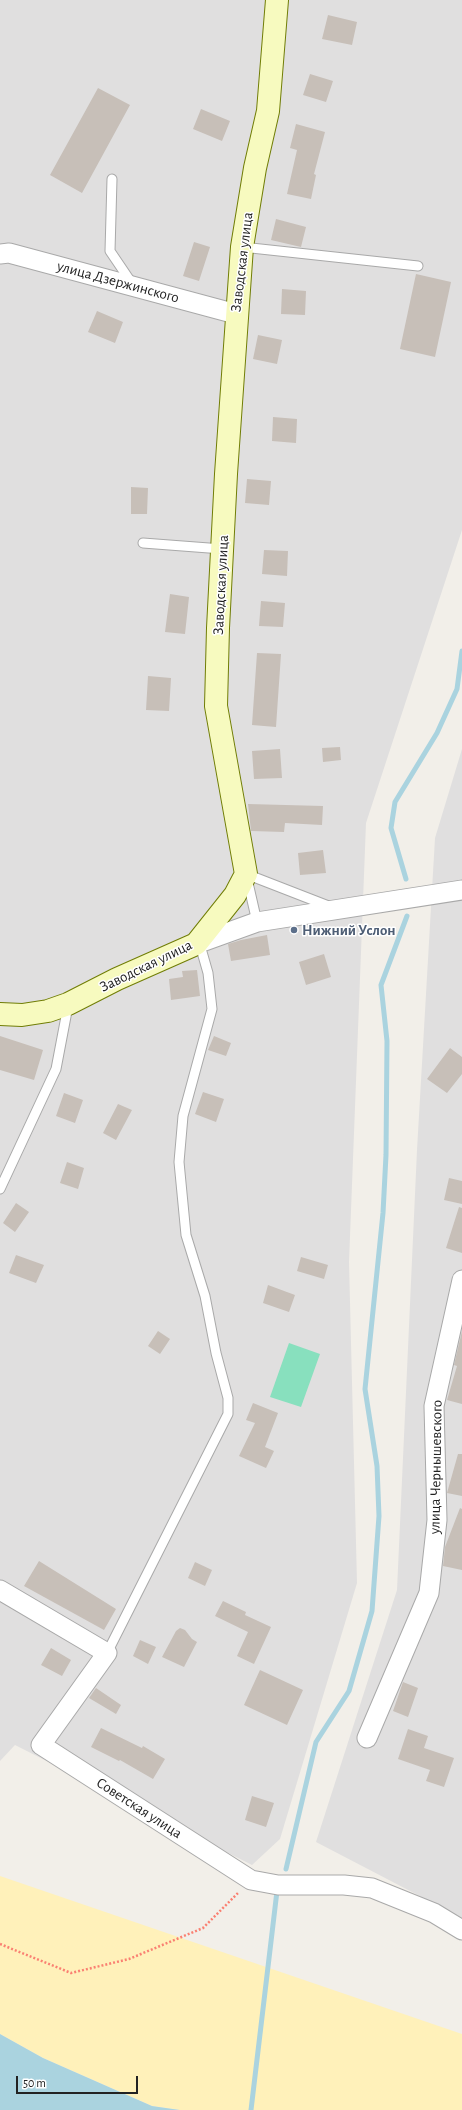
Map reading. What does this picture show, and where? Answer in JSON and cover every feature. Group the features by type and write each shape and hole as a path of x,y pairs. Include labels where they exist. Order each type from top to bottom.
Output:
{"street":[{"name":"Заводская улица","path":"0,1014 22,1015 48,1011 68,1004 117,979 196,944 235,895 246,874 216,706 236,314 242,248 255,168 268,110 277,0"},
{"name":"улица Дзержинского","path":"0,254 9,253 236,314"},
{"path":"196,944 257,922 335,908 462,890"},
{"name":"улица Чернышевского","path":"367,1738 429,1593 437,1520 434,1406 462,1280"},
{"path":"0,1590 107,1653"},
{"name":"Советская улица","path":"107,1653 41,1745 251,1880 278,1885 344,1885 372,1888 434,1913 462,1930"}],"lane":[{"path":"112,180 110,251 134,286"},
{"path":"242,248 418,266"},
{"path":"143,543 223,549"},
{"path":"246,874 335,908"},
{"path":"246,874 257,922"},
{"path":"107,1653 228,1414 228,1398 216,1353 205,1296 186,1235 179,1162 182,1116 212,1009 208,973 202,952 196,944"},
{"path":"0,1189 56,1069 68,1004"}],"path":[{"path":"0,1944 71,1973 128,1959 203,1928 251,1880"}],"shaded area":[{"path":"0,0 462,0 462,530 366,823 349,1262 357,1583 280,1839 252,1865 15,1745 0,1761"},
{"path":"462,749 462,1918 316,1842 397,1590 417,1150 435,838"}],"sand":[{"path":"0,1876 462,2034 462,2110 180,2110 152,2106 43,2058 0,2034"}],"green space":[{"path":"289,1343 320,1354 301,1407 270,1397"}],"water":[{"path":"0,2034 43,2058 152,2106 180,2110 0,2110"}],"building":[{"path":"328,15 357,22 352,45 322,39"},
{"path":"310,74 333,81 326,102 303,95"},
{"path":"98,88 130,105 82,193 50,175"},
{"path":"201,109 230,121 222,141 193,129"},
{"path":"296,124 325,132 314,174 316,175 311,199 287,194 297,150 290,148"},
{"path":"276,219 306,227 301,247 271,240"},
{"path":"194,242 210,247 199,281 183,276"},
{"path":"416,274 451,282 435,357 400,349"},
{"path":"282,289 306,291 305,315 281,314"},
{"path":"97,311 123,322 115,343 88,332"},
{"path":"258,335 282,340 277,364 253,359"},
{"path":"273,417 297,419 296,443 272,441"},
{"path":"247,479 271,481 269,505 245,503"},
{"path":"131,487 148,488 147,514 131,514"},
{"path":"264,550 288,551 287,576 262,574"},
{"path":"170,594 189,597 185,634 165,632"},
{"path":"261,601 285,603 283,627 259,626"},
{"path":"257,653 281,654 276,727 252,725"},
{"path":"148,676 171,678 169,711 146,710"},
{"path":"340,747 341,760 323,762 322,748"},
{"path":"280,749 282,778 254,779 252,751"},
{"path":"248,804 323,806 322,825 285,823 284,832 251,831"},
{"path":"323,850 326,873 300,875 298,853"},
{"path":"267,935 270,955 231,961 228,944"},
{"path":"324,954 331,977 306,985 299,962"},
{"path":"197,970 200,996 171,1000 169,979 183,977 182,971"},
{"path":"0,1036 43,1050 34,1080 0,1070"},
{"path":"214,1036 231,1043 226,1056 208,1050"},
{"path":"450,1048 462,1057 462,1074 447,1093 427,1079"},
{"path":"203,1092 224,1099 216,1122 195,1114"},
{"path":"64,1093 83,1100 75,1123 56,1116"},
{"path":"118,1104 132,1110 116,1140 103,1133"},
{"path":"67,1162 84,1168 78,1189 60,1183"},
{"path":"449,1178 462,1181 462,1204 444,1200"},
{"path":"16,1203 29,1212 15,1232 3,1223"},
{"path":"459,1207 462,1208 462,1253 446,1248"},
{"path":"16,1255 44,1265 36,1283 9,1273"},
{"path":"301,1257 328,1265 324,1279 297,1271"},
{"path":"268,1285 295,1295 289,1312 263,1303"},
{"path":"158,1331 170,1339 160,1354 148,1346"},
{"path":"462,1331 462,1404 447,1400 457,1366 454,1365"},
{"path":"253,1403 278,1413 265,1447 274,1451 266,1468 239,1456 255,1423 246,1420"},
{"path":"458,1454 462,1454 462,1496 447,1493"},
{"path":"460,1508 462,1509 462,1570 443,1566 445,1547"},
{"path":"39,1561 116,1609 104,1630 24,1586"},
{"path":"195,1562 212,1570 205,1586 188,1578"},
{"path":"223,1601 246,1612 245,1615 271,1627 254,1664 237,1656 248,1632 215,1616"},
{"path":"180,1628 185,1630 192,1639 197,1642 184,1667 162,1657 176,1631"},
{"path":"140,1640 156,1647 148,1664 133,1656"},
{"path":"51,1648 71,1660 62,1676 41,1665"},
{"path":"260,1670 303,1690 287,1725 244,1705"},
{"path":"403,1682 418,1688 408,1717 393,1711"},
{"path":"96,1688 121,1705 116,1714 89,1698"},
{"path":"101,1728 142,1748 143,1746 165,1759 153,1779 120,1760 119,1761 91,1747"},
{"path":"408,1729 428,1736 424,1748 454,1758 444,1787 426,1781 430,1770 398,1759"},
{"path":"252,1796 274,1803 266,1827 245,1820"}],"waterway":[{"path":"406,879 391,828 395,802 437,733 457,689 462,651"},
{"path":"286,1869 316,1742 349,1691 372,1611 379,1516 377,1466 365,1389 383,1213 386,1155 387,1041 381,985 407,916"},
{"path":"251,2110 277,1891"}],"place":[{"name":"Нижний Услон","path":"294,930"}]}
